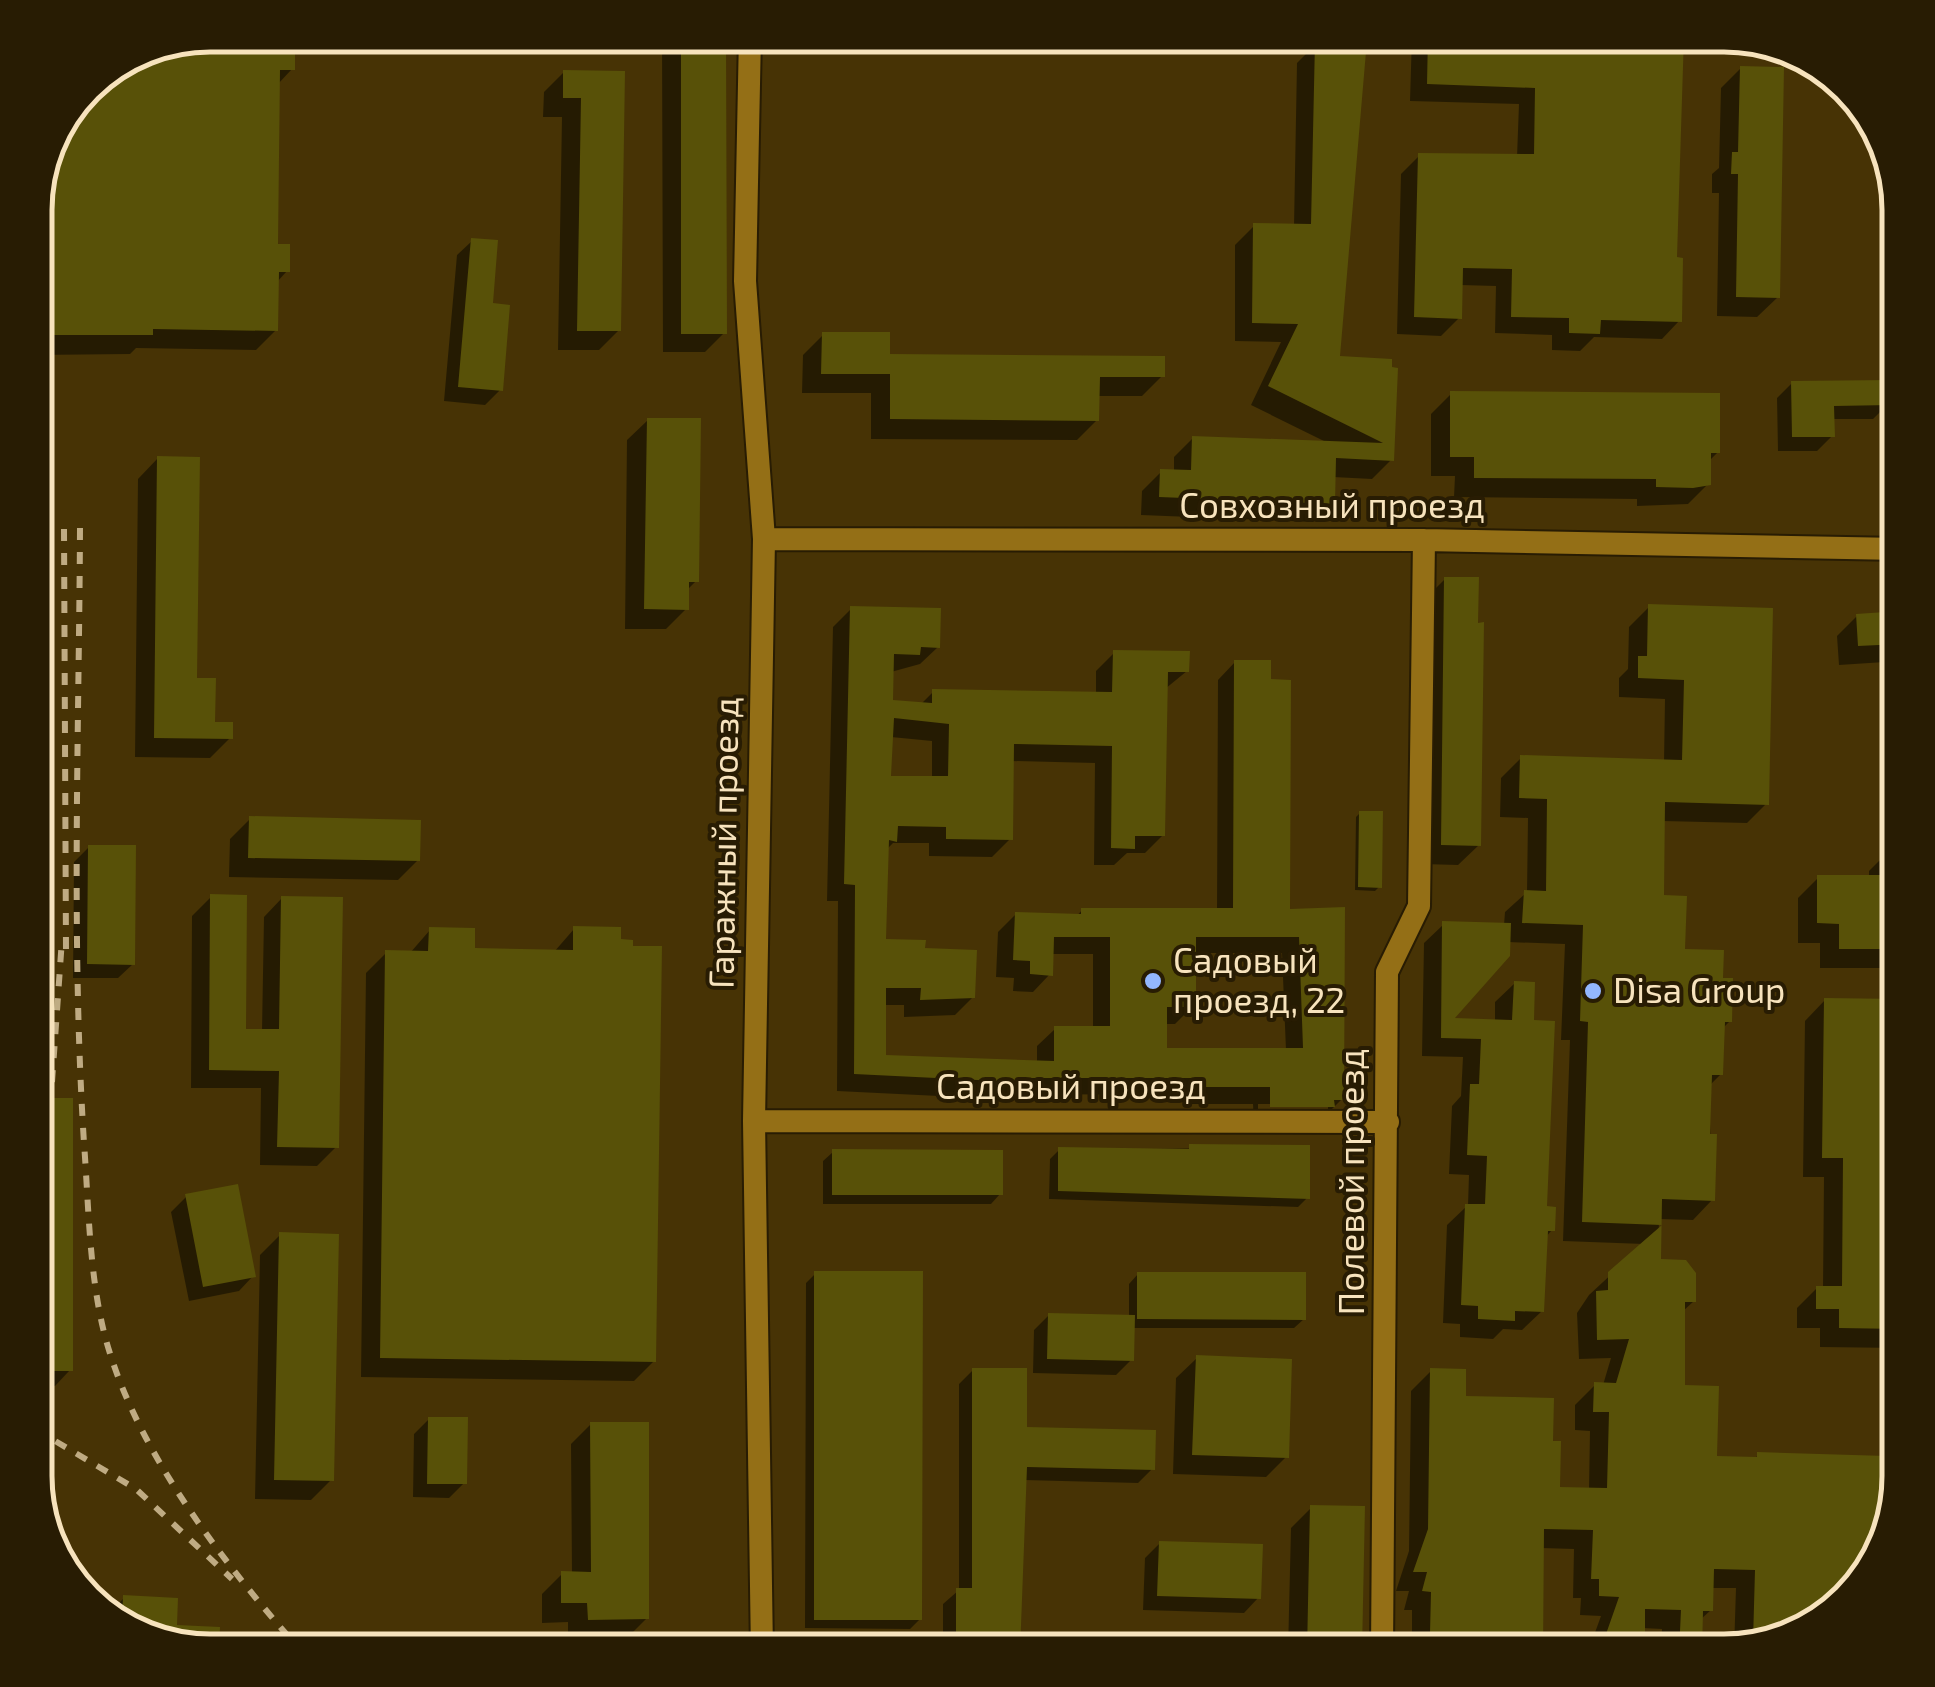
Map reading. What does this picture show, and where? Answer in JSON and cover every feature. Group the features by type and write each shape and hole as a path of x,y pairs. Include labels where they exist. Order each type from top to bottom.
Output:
{"street":[{"name":"Гаражный проезд","path":"750,52 745,282 764,539 754,1121 762,1634"},
{"name":"Совхозный проезд","path":"764,539 1424,540 1882,549"},
{"name":"Полевой проезд","path":"1382,1634 1388,972 1419,906 1424,540"},
{"name":"Садовый проезд","path":"754,1121 1388,1122"}],"building":[{"path":"211,52 295,52 295,70 280,70 278,244 290,244 290,272 279,272 278,331 153,329 153,335 53,335 53,200 58,170 69,141 85,114 106,92 160,61"},
{"path":"681,52 726,52 727,334 681,334"},
{"path":"1315,52 1366,52 1340,356 1392,359 1392,367 1398,368 1394,461 1336,458 1335,504 1159,497 1160,469 1191,470 1192,436 1383,443 1268,386 1298,324 1252,323 1253,223 1311,224"},
{"path":"1428,52 1683,52 1677,257 1683,258 1682,322 1601,320 1600,334 1569,333 1569,318 1511,317 1512,269 1463,268 1462,319 1414,317 1418,153 1534,154 1535,88 1427,84"},
{"path":"1740,66 1784,67 1780,298 1736,297 1738,174 1731,174 1732,152 1738,152"},
{"path":"563,70 625,71 621,331 577,331 581,98 563,98"},
{"path":"471,238 498,240 493,303 510,305 503,391 458,387"},
{"path":"822,332 890,332 890,354 1165,356 1165,377 1100,377 1099,421 890,419 890,374 821,374"},
{"path":"1882,380 1882,405 1834,406 1835,437 1792,437 1791,381"},
{"path":"1450,391 1720,393 1720,453 1711,453 1711,485 1656,487 1656,479 1474,478 1474,457 1450,457"},
{"path":"647,418 701,418 699,582 689,582 689,610 644,609"},
{"path":"157,456 200,457 197,678 216,678 215,722 233,722 233,739 154,738"},
{"path":"1444,577 1479,577 1478,623 1484,622 1481,846 1441,845"},
{"path":"1648,604 1773,608 1769,805 1665,802 1664,895 1687,896 1685,949 1724,950 1723,978 1733,978 1732,1022 1725,1022 1723,1075 1712,1075 1710,1134 1717,1134 1715,1201 1662,1199 1662,1225 1582,1222 1588,1022 1580,1021 1583,925 1522,923 1524,890 1546,891 1547,799 1519,798 1520,755 1682,760 1684,680 1638,678 1638,656 1647,656"},
{"path":"850,606 941,608 940,648 921,647 920,655 894,654 893,700 932,703 932,689 1112,692 1113,650 1190,651 1189,672 1168,672 1165,836 1135,836 1135,849 1111,848 1112,746 1014,744 1013,840 946,839 946,827 898,826 897,842 889,840 886,939 926,940 925,948 977,950 975,998 920,1000 921,988 886,988 886,1055 1054,1061 1054,1026 1110,1026 1110,937 1054,937 1053,976 1030,974 1030,961 1013,960 1015,912 1081,914 1081,908 1233,908 1234,660 1271,660 1271,679 1291,680 1290,909 1345,907 1344,1100 1334,1100 1335,1107 1270,1107 1270,1087 1201,1087 1201,1078 1020,1078 1020,1082 854,1074 855,885 844,884","holes":["894,718 949,724 948,776 891,776","1196,937 1299,937 1303,1048 1167,1048 1167,1007 1196,1007"]},
{"path":"1882,612 1882,645 1858,646 1856,614"},
{"path":"1359,811 1383,811 1382,888 1358,887"},
{"path":"249,816 421,820 420,861 248,858"},
{"path":"88,845 136,845 135,965 87,964"},
{"path":"1817,875 1882,875 1882,949 1839,949 1839,924 1817,923"},
{"path":"210,894 247,895 246,1029 279,1029 281,896 343,897 339,1148 277,1147 279,1071 209,1070"},
{"path":"1442,921 1511,923 1510,956 1455,1018 1512,1020 1514,981 1535,982 1534,1020 1555,1021 1547,1206 1556,1207 1555,1231 1548,1231 1544,1312 1515,1311 1515,1321 1478,1319 1478,1306 1461,1305 1465,1204 1485,1204 1487,1156 1467,1155 1470,1084 1479,1084 1481,1039 1441,1038"},
{"path":"573,926 621,927 621,939 633,940 633,946 662,946 656,1362 380,1358 385,950 428,951 429,927 475,928 475,948 573,950"},
{"path":"1824,998 1882,999 1882,1329 1839,1328 1839,1309 1816,1309 1816,1286 1842,1286 1843,1158 1822,1158"},
{"path":"53,1098 73,1098 73,1371 53,1371"},
{"path":"1189,1144 1310,1145 1310,1199 1058,1191 1058,1147 1189,1149"},
{"path":"832,1149 1003,1150 1003,1195 832,1195"},
{"path":"238,1184 256,1277 203,1287 185,1194"},
{"path":"1662,1225 1661,1259 1686,1260 1696,1273 1696,1302 1685,1302 1685,1385 1719,1386 1717,1456 1757,1457 1757,1452 1882,1456 1879,1507 1870,1537 1856,1564 1836,1588 1812,1608 1785,1622 1753,1631 1755,1570 1714,1569 1713,1611 1703,1611 1702,1634 1680,1634 1681,1610 1645,1609 1645,1634 1606,1634 1619,1597 1599,1596 1599,1579 1591,1579 1593,1530 1544,1529 1543,1634 1422,1634 1430,1633 1431,1592 1422,1591 1427,1572 1413,1572 1428,1529 1430,1368 1466,1369 1466,1396 1554,1398 1553,1441 1561,1441 1560,1487 1607,1488 1609,1412 1593,1412 1594,1382 1616,1383 1629,1339 1597,1340 1596,1291 1608,1290 1608,1272"},
{"path":"279,1232 339,1234 334,1481 274,1480"},
{"path":"814,1271 923,1271 922,1620 814,1620"},
{"path":"1137,1272 1306,1272 1306,1320 1137,1319"},
{"path":"1048,1313 1135,1315 1134,1361 1047,1359"},
{"path":"1196,1355 1292,1359 1289,1458 1192,1455"},
{"path":"972,1368 1027,1368 1027,1427 1156,1430 1155,1470 1027,1467 1021,1634 956,1634 956,1588 972,1588"},
{"path":"428,1417 468,1417 467,1484 427,1484"},
{"path":"590,1422 649,1422 649,1619 588,1620 587,1603 561,1603 561,1571 591,1572"},
{"path":"1310,1505 1365,1506 1362,1634 1307,1634"},
{"path":"1159,1541 1263,1544 1261,1599 1157,1596"},
{"path":"123,1595 178,1598 177,1625 220,1627 220,1634 180,1631 123,1608"}],"railway":[{"path":"80,528 80,1066 93,1272 102,1323 123,1388 164,1470 216,1547 287,1634"},
{"path":"64,529 66,951"},
{"path":"53,1068 62,939"},
{"path":"53,1440 136,1489 232,1579"}],"place":[{"name":"Садовый проезд, 22","path":"1153,981"},
{"name":"Disa Group","path":"1593,991"}]}
